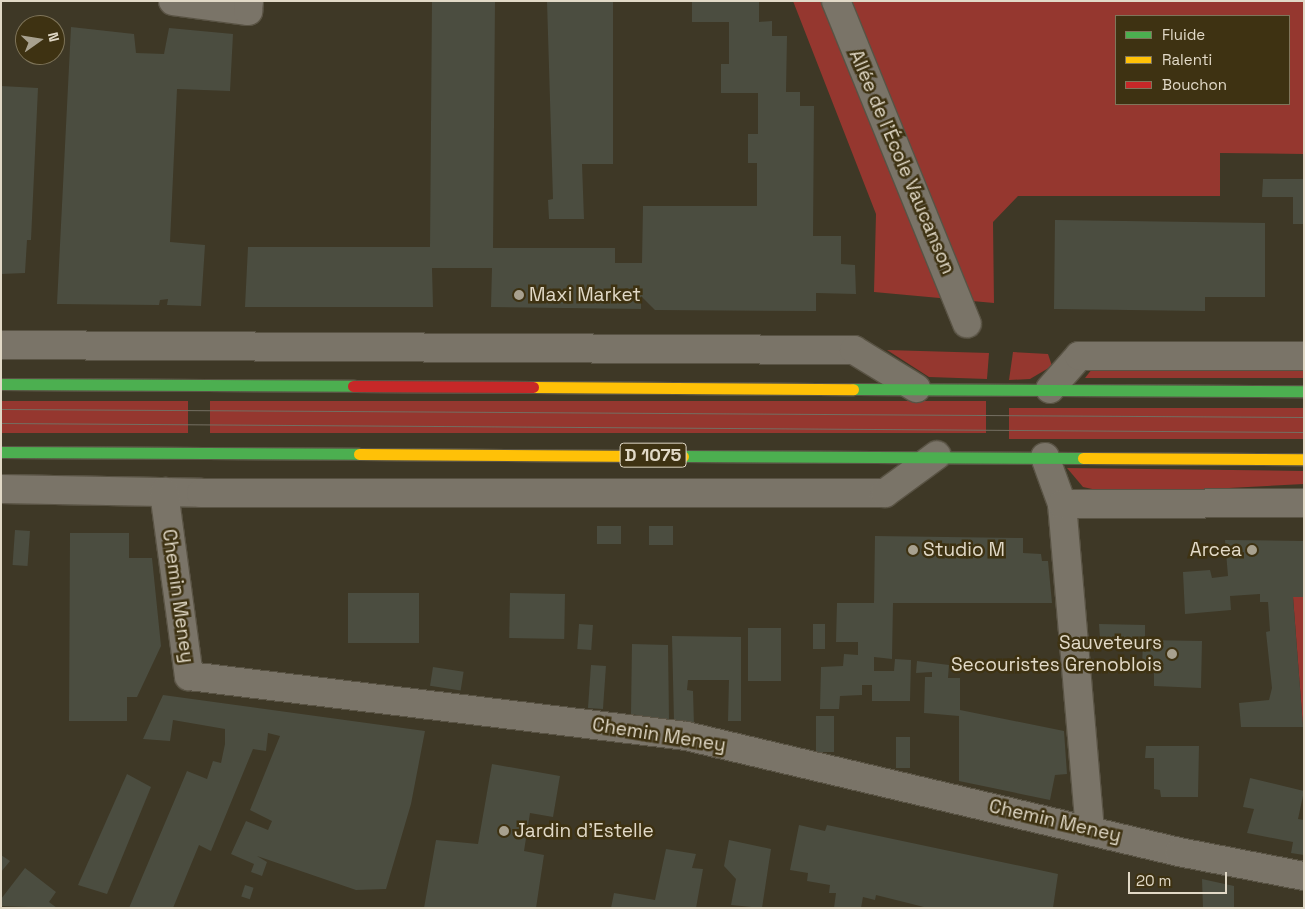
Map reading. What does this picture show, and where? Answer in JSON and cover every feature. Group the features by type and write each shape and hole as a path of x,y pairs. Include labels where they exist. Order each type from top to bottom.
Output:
{"main road":[{"path":"1,384 1304,391"},
{"name":"D 1075","path":"1,452 937,455 1304,459"}],"street":[{"path":"172,1 248,11 249,1"},
{"name":"Allée de l'École Vaucanson","path":"836,1 967,323"},
{"path":"1,345 854,350 916,388"},
{"path":"1050,389 1079,356 1304,356"},
{"path":"1,489 164,492 885,493 937,455"},
{"path":"1045,456 1062,504 1090,829"},
{"name":"Chemin Meney","path":"164,492 189,676 686,736 1090,829 1180,852 1304,876"},
{"path":"1062,504 1304,503"}],"shaded area":[{"path":"793,1 1304,1 1304,154 1220,153 1220,196 1018,196 993,222 994,303 874,292 876,214"},
{"path":"887,350 989,353 987,379 929,377"},
{"path":"1013,352 1048,354 1052,366 1030,379 1009,380"},
{"path":"1096,364 1304,368 1304,378 1085,378"},
{"path":"1,401 188,401 188,433 1,433"},
{"path":"210,401 986,401 986,433 210,433"},
{"path":"1009,408 1304,408 1304,439 1009,439"},
{"path":"1067,468 1304,471 1304,484 1115,494 1083,487"},
{"path":"1293,597 1304,597 1304,727 1303,727"}],"building":[{"path":"432,1 495,1 493,248 615,248 615,263 642,263 643,206 757,206 757,163 748,163 748,134 758,134 758,93 721,93 721,64 729,64 729,22 692,22 692,1 759,1 759,22 772,21 772,36 787,36 786,92 800,92 800,106 814,106 813,236 841,236 841,264 855,265 856,294 816,293 816,311 655,310 641,296 641,309 491,307 492,268 432,268 433,307 245,307 248,247 430,247"},
{"path":"547,1 613,1 613,164 582,164 584,219 549,219 548,200 553,199"},
{"path":"71,27 134,34 136,53 164,54 169,28 233,34 230,91 177,89 170,242 205,245 201,306 167,305 168,299 160,300 159,305 57,304"},
{"path":"1,86 38,88 31,240 27,240 25,273 1,274"},
{"path":"1263,179 1304,179 1304,224 1293,224 1293,197 1262,197"},
{"path":"1055,220 1265,223 1265,297 1205,297 1205,311 1054,309"},
{"path":"597,526 621,526 621,544 597,544"},
{"path":"649,526 673,526 673,545 649,545"},
{"path":"15,530 30,531 28,566 13,565"},
{"path":"70,533 129,533 129,558 152,558 161,646 137,697 127,697 127,721 69,721"},
{"path":"875,536 1023,538 1023,553 1041,554 1042,561 1048,561 1052,603 893,603 892,659 874,657 874,671 894,671 895,659 911,660 910,701 872,701 872,685 862,685 862,695 840,696 839,709 820,709 821,667 843,666 844,654 858,655 858,642 836,642 837,603 874,603"},
{"path":"1225,540 1304,541 1304,597 1293,597 1303,727 1241,727 1239,703 1269,700 1272,688 1266,632 1270,631 1268,602 1260,602 1260,594 1230,596 1231,610 1185,614 1183,572 1210,570 1212,578 1228,576"},
{"path":"348,593 419,593 419,643 348,643"},
{"path":"510,593 565,594 564,639 509,638"},
{"path":"579,624 593,625 591,650 577,649"},
{"path":"813,624 825,624 825,649 813,649"},
{"name":"Sauveteurs Secouristes Grenoblois","path":"1099,624 1145,625 1145,640 1202,641 1201,688 1154,686 1154,669 1142,668 1143,640 1100,639"},
{"path":"748,628 781,628 781,681 748,681"},
{"path":"672,636 741,637 741,721 728,721 729,680 688,680 687,690 693,691 694,726 674,722"},
{"path":"632,644 668,645 669,721 631,714"},
{"path":"917,661 949,665 948,678 960,678 960,710 1064,731 1067,774 1055,775 1050,800 959,781 959,716 924,713 925,677 932,677 932,672 916,673"},
{"path":"591,665 606,666 603,709 588,708"},
{"path":"433,667 464,672 461,691 430,686"},
{"path":"163,695 425,731 411,804 386,889 356,890 257,856 267,862 262,876 251,872 254,864 231,854 246,821 268,830 272,821 250,810 280,736 268,733 266,751 253,749 211,851 199,845 173,908 129,908 187,771 207,779 213,761 221,763 225,744 225,729 173,720 170,741 143,739"},
{"path":"816,716 834,716 834,752 816,752"},
{"path":"896,737 910,737 910,768 896,768"},
{"path":"1146,746 1199,746 1198,797 1161,797 1160,790 1154,789 1154,758 1145,758"},
{"name":"Jardin d'Estelle","path":"492,764 560,776 553,817 530,813 524,851 544,855 536,908 424,908 436,840 478,844"},
{"path":"127,774 151,787 107,894 78,885"},
{"path":"1250,778 1304,791 1298,819 1304,820 1304,855 1291,853 1293,842 1247,833 1254,809 1243,807"},
{"path":"799,825 825,831 827,825 1058,874 1053,908 928,908 876,895 875,900 863,897 861,908 834,908 836,893 829,893 830,885 807,881 808,873 790,870"},
{"path":"729,840 771,849 762,908 731,905 736,879 724,866"},
{"path":"666,849 696,854 692,868 703,869 696,908 611,908 614,893 655,900"},
{"path":"1,855 10,861 1,872"},
{"path":"25,868 56,892 49,902 57,908 1,906 1,899"},
{"path":"1202,879 1234,886 1234,908 1203,908"},
{"path":"245,885 254,888 250,899 241,896"}],"tram line":[{"path":"1,409 1304,417"},
{"path":"1,423 1304,432"}],"traffic: fast":[{"path":"1,384 353,386"},
{"path":"853,389 1304,391"},
{"path":"1,452 359,454"},
{"path":"683,456 1083,458"}],"traffic: slow":[{"path":"533,387 853,389"},
{"path":"359,454 683,456"},
{"path":"1083,458 1304,459"}],"traffic: jam":[{"path":"353,386 533,387"}],"place":[{"name":"Maxi Market","path":"519,295"},
{"name":"Studio M","path":"913,550"},
{"name":"Arcea","path":"1252,550"},
{"name":"Sauveteurs Secouristes Grenoblois","path":"1172,654"},
{"name":"Jardin d'Estelle","path":"504,831"}]}
